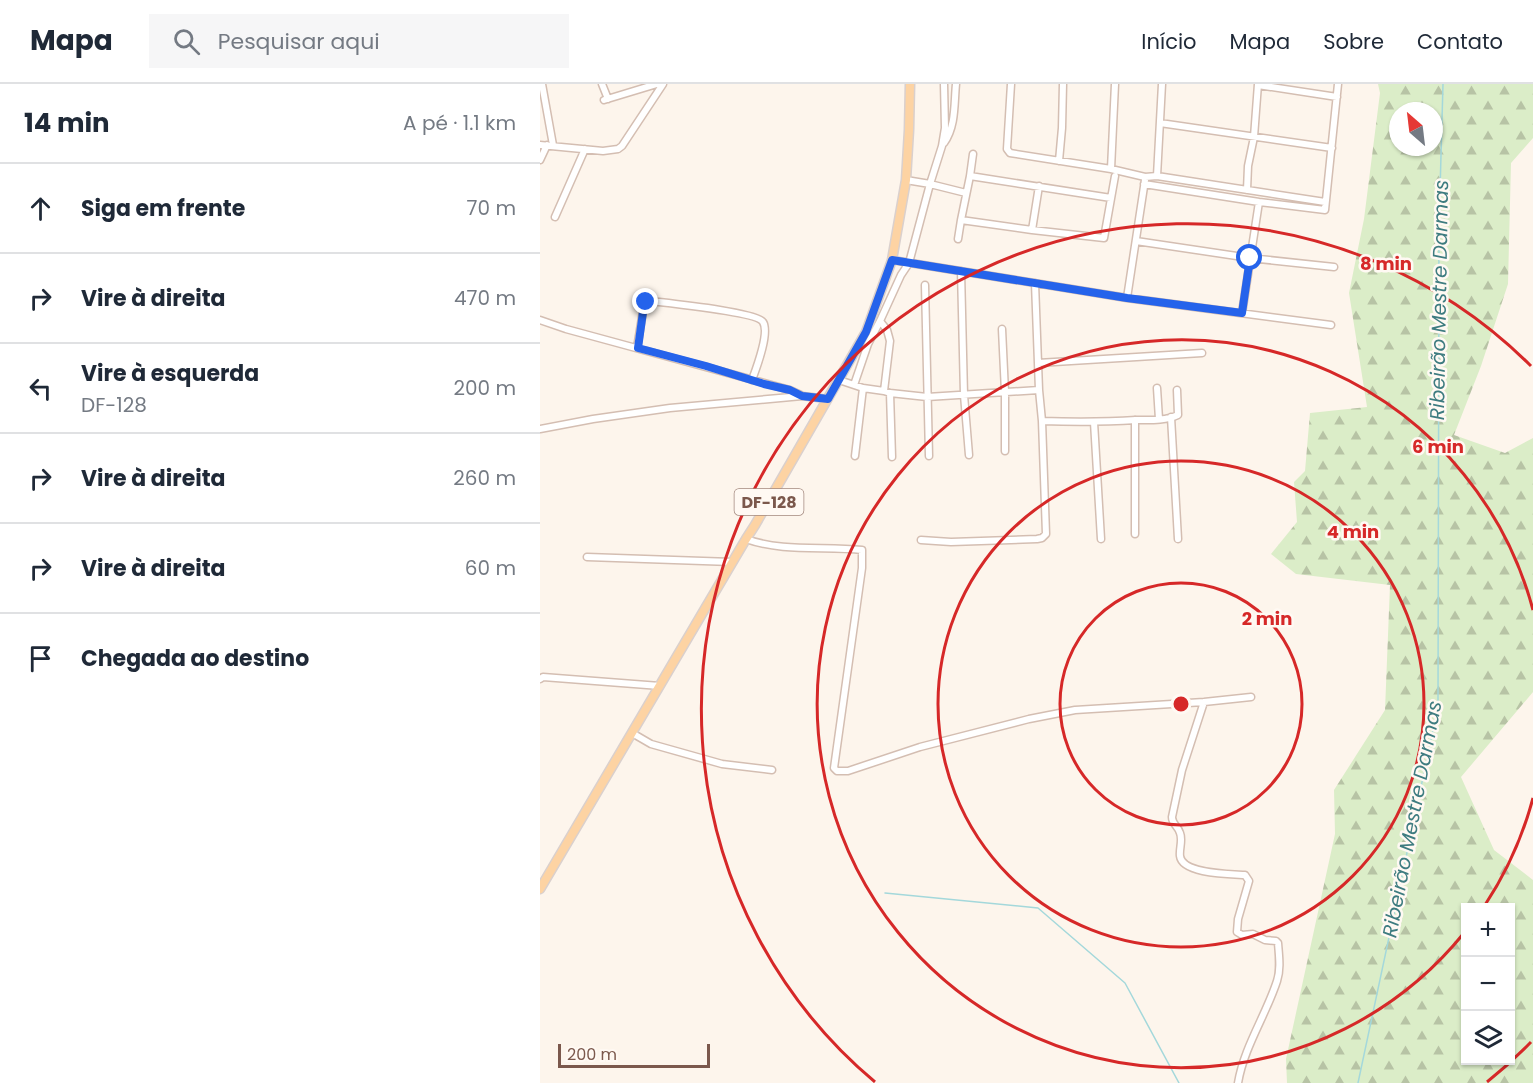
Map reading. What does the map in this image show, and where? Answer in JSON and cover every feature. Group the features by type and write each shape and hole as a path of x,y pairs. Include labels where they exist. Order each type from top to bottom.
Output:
{"main road":[{"name":"DF-128","path":"540,890 866,332 892,260 906,180 910,84"}],"street":[{"path":"540,160 547,145 542,84"},
{"path":"602,84 606,99 657,84"},
{"path":"547,145 603,150 618,149 663,84"},
{"path":"854,385 868,344 909,263 942,146 945,128 944,84"},
{"path":"942,146 953,126 956,84"},
{"path":"1011,84 1008,152 1010,153 1111,169 1145,180 1259,202 1325,210 1338,84"},
{"path":"1059,161 1063,84"},
{"path":"1111,169 1115,84"},
{"path":"1157,176 1162,84"},
{"path":"1247,190 1258,84 1337,97"},
{"path":"1160,123 1332,148"},
{"path":"555,217 585,148"},
{"path":"958,239 973,154"},
{"path":"970,176 1111,198"},
{"path":"961,220 1104,238 1115,176"},
{"path":"1145,180 1157,176 1325,202"},
{"path":"906,180 966,193"},
{"path":"1127,298 1145,180"},
{"path":"1032,230 1039,186"},
{"path":"1242,313 1259,202"},
{"path":"1136,241 1250,258 1334,267"},
{"path":"892,260 1127,298 1331,325"},
{"path":"961,271 964,395 969,455"},
{"path":"921,540 951,542 1042,538 1046,534 1035,283"},
{"path":"925,285 929,456"},
{"path":"638,348 644,305 650,301 734,312 760,319 765,327 761,356 752,380"},
{"path":"540,320 790,390 802,396"},
{"path":"880,321 887,330 890,341 887,392 892,457"},
{"path":"1002,329 1005,451"},
{"path":"1038,363 1202,353"},
{"path":"839,380 863,388 927,397 1039,390"},
{"path":"855,456 863,388"},
{"path":"1157,388 1159,419"},
{"path":"1042,421 1094,422 1171,417 1178,415 1177,390"},
{"path":"540,429 670,408 802,396 828,399"},
{"path":"1171,417 1178,539"},
{"path":"1135,420 1135,534"},
{"path":"1094,422 1101,539"},
{"path":"746,539 760,544 781,546 862,550 862,568 834,768 837,771 848,771 920,747 1029,719 1075,710 1251,697"},
{"path":"587,558 732,562"},
{"path":"540,679 543,677 660,686"},
{"path":"1204,702 1182,770 1172,816 1172,821 1181,836 1180,858 1188,866 1200,871 1245,875 1249,881 1238,919 1237,932 1242,935 1255,934 1265,940 1278,943 1277,980 1238,1083"},
{"path":"632,733 651,744 722,764 772,770"}],"green space":[{"path":"1378,84 1533,84 1533,138 1511,163 1508,284 1481,366 1454,435 1505,453 1533,438 1533,692 1461,777 1494,850 1533,880 1533,1083 1287,1083 1286,1059 1335,834 1334,790 1385,710 1390,585 1296,574 1271,554 1297,522 1294,482 1305,471 1310,413 1367,407 1349,293 1364,219 1380,93"}],"waterway":[{"name":"Ribeirão Mestre Darmas","path":"1358,1083 1438,707 1439,227 1443,84"},
{"path":"885,893 1038,908 1125,983 1179,1083"}],"route":[{"path":"646,302 638,348 790,390 802,396 828,399 866,332 892,260 1127,298 1242,313 1250,258"}]}
